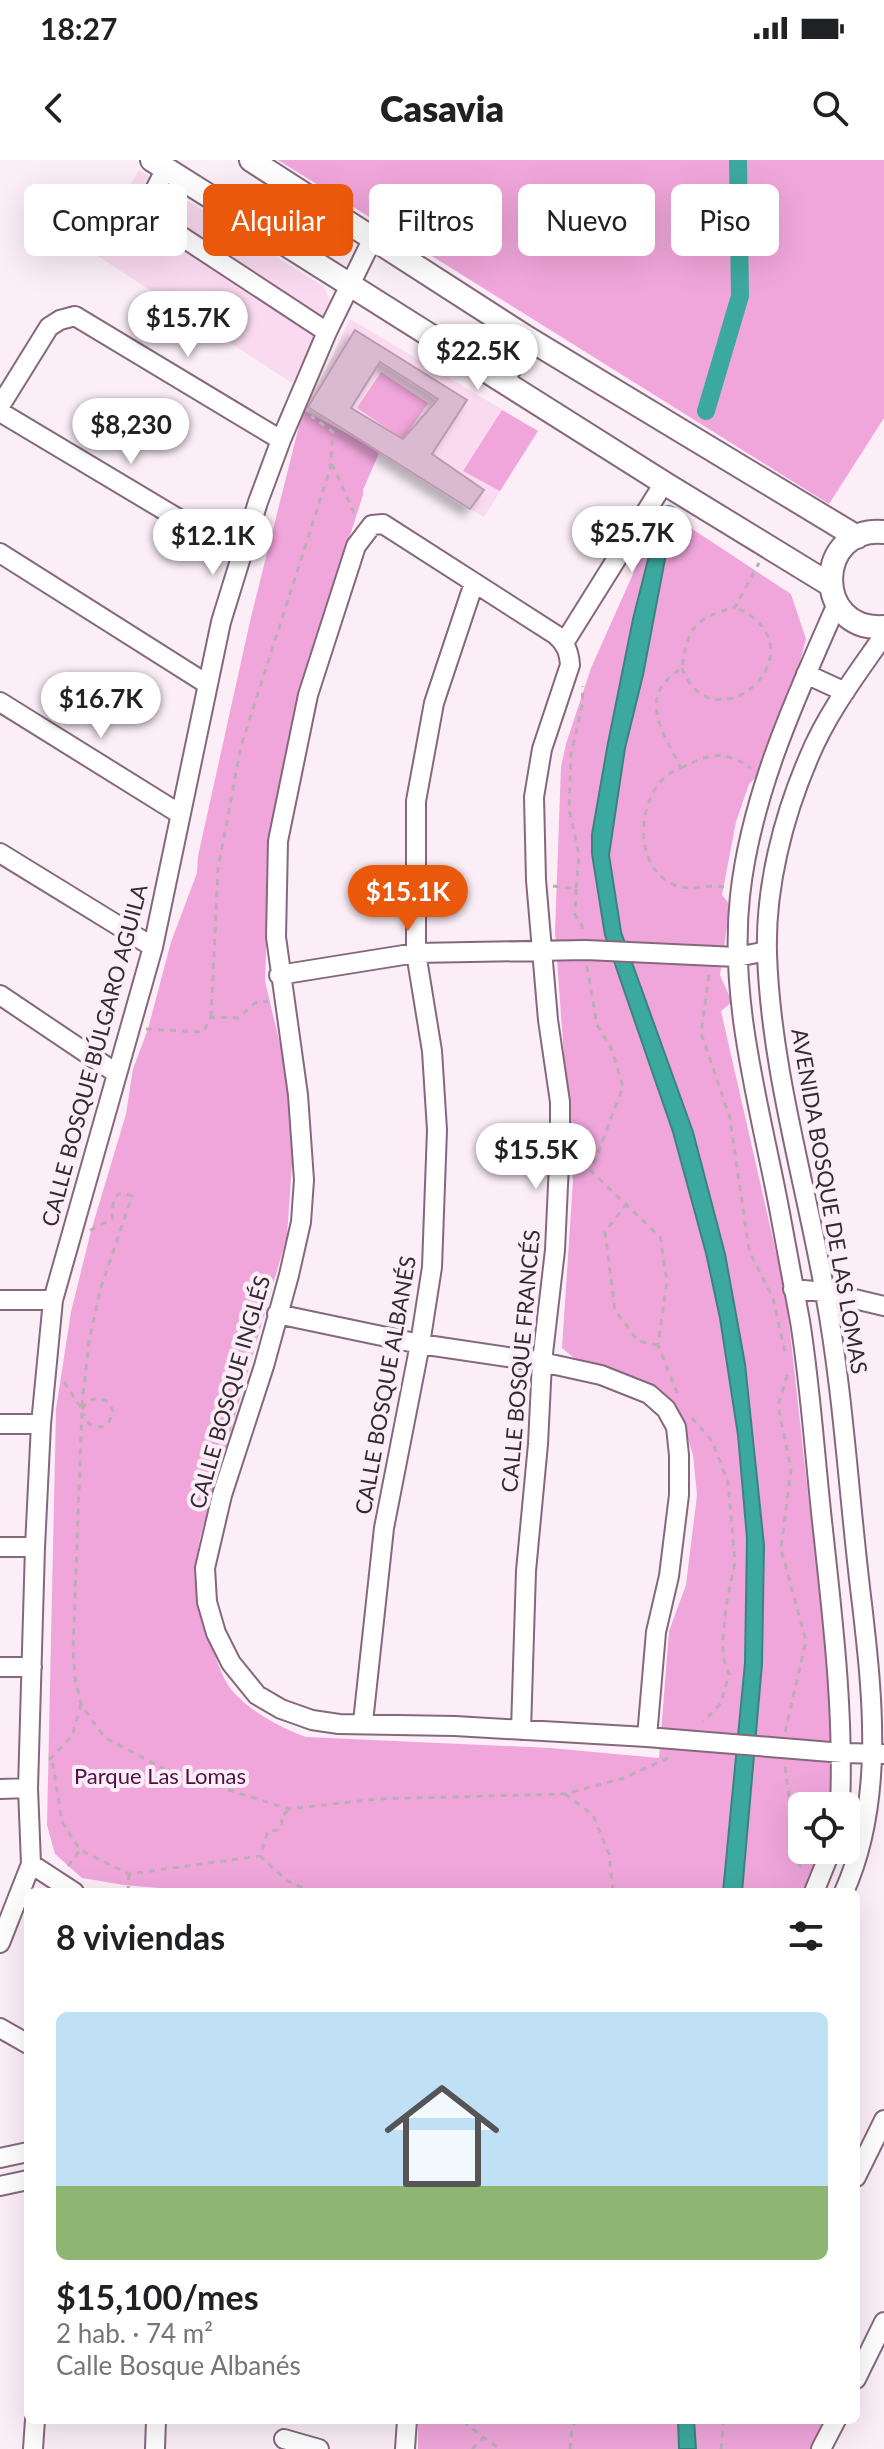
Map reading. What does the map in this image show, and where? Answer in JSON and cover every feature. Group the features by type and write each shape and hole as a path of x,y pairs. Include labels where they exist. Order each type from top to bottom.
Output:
{"main road":[{"path":"251,160 369,238"},
{"path":"159,164 768,546 833,594 847,616 859,624 884,627"},
{"path":"397,256 857,537"},
{"path":"502,380 529,339"},
{"path":"833,594 833,563 840,551 857,537 883,529"}],"street":[{"path":"159,164 152,196 153,214 161,223 327,332"},
{"name":"CALLE BOSQUE BÚLGARO AGUILA","path":"31,1864 28,1788 35,1547 41,1424 53,1300 153,947 221,622 281,440 327,332 369,246"},
{"path":"241,556 0,409 49,327 75,316 281,440"},
{"path":"564,643 664,483"},
{"path":"364,533 372,525 383,524 556,635 569,653 570,665"},
{"name":"CALLE BOSQUE INGLÉS","path":"364,533 356,546 308,695 278,841 276,937 298,1095 304,1180 301,1222 264,1366 219,1509 205,1568 207,1602 216,1633 231,1663 257,1695 281,1709 312,1720 339,1724 363,1722 647,1737 879,1754"},
{"path":"0,553 207,684"},
{"name":"CALLE BOSQUE ALBANÉS","path":"363,1722 384,1528 432,1267 437,1130 427,1007 416,953 416,801 434,703 474,583"},
{"path":"833,594 749,838 740,895 737,957 750,1062 793,1289 814,1439 837,1651 843,1753 841,1792"},
{"name":"AVENIDA BOSQUE DE LAS LOMAS","path":"846,1888 865,1837 879,1754 839,1381 825,1292 782,1088 767,951 772,890 780,845 809,757 845,692 884,635"},
{"name":"CALLE BOSQUE FRANCÉS","path":"521,1730 526,1571 542,1362 555,1250 560,1142 560,1102 548,1020 536,880 534,797 542,749 570,665"},
{"path":"806,674 845,692"},
{"path":"0,702 180,814"},
{"path":"0,853 153,947"},
{"path":"279,975 416,953 586,950 737,957 767,951"},
{"path":"0,995 116,1073"},
{"path":"793,1289 825,1292 884,1306"},
{"path":"0,1300 53,1300"},
{"path":"277,1314 420,1344 542,1362 601,1375 649,1394 666,1409 676,1427 679,1495 669,1576 656,1632 647,1737"},
{"path":"0,1424 41,1424"},
{"path":"814,1439 843,1440"},
{"path":"0,1547 35,1547"},
{"path":"0,1667 32,1667"},
{"path":"0,1789 28,1788"},
{"path":"0,1943 31,1864 68,1888"},
{"path":"817,1886 826,1864"},
{"path":"0,2028 24,2042"},
{"path":"860,2169 884,2120"},
{"path":"0,2158 24,2153"},
{"path":"0,2186 24,2181"},
{"path":"860,2371 884,2322"},
{"path":"33,2449 35,2424"},
{"path":"155,2449 156,2424"},
{"path":"405,2449 407,2424"},
{"path":"821,2449 834,2424"},
{"path":"284,2436 319,2449"}],"path":[{"path":"130,1028 203,1032 211,1017 218,869 241,746 331,460 333,432 295,405"},
{"path":"331,460 364,533"},
{"path":"735,607 752,616 769,637 771,650 759,684 742,696 716,700 695,690 687,680 682,668 686,638 710,616 735,607 768,546"},
{"path":"570,665 584,674 582,706 571,754 569,795 579,855 575,915 582,926 597,1025 612,1050 623,1087 591,1171 660,1237 667,1281 658,1345 679,1396"},
{"path":"681,768 665,737 655,707 656,693 670,676 682,668"},
{"path":"726,887 695,890 673,885 655,872 645,850 643,825 654,791 666,776 706,755 736,758 767,779"},
{"path":"536,880 555,887 576,889"},
{"path":"712,955 701,1033 730,1118 749,1251 773,1298 788,1370 778,1406 791,1469 781,1549 806,1641 782,1748 799,1865 817,1886"},
{"path":"211,1017 238,1018 255,1003 283,999"},
{"path":"71,1233 101,1227 112,1219 115,1197 125,1193 132,1196 101,1287 89,1341 82,1409 73,1650 81,1704 104,1737 166,1770 289,1809 377,1799 565,1794 593,1815 609,1854 613,1888"},
{"path":"627,1203 605,1232 615,1310 638,1341 658,1345"},
{"path":"47,1366 59,1374 89,1424 102,1427 109,1422 113,1412 109,1402 99,1397 92,1399 82,1409"},
{"path":"684,1408 712,1441 728,1482 735,1562 723,1639 723,1657 729,1674"},
{"path":"81,1704 72,1736 48,1761 53,1765 62,1822 80,1850 129,1874 260,1856"},
{"path":"260,1856 268,1831 279,1830 281,1816 289,1809"},
{"path":"56,1879 80,1850"},
{"path":"260,1856 286,1880 303,1888"},
{"path":"128,1888 129,1874"},
{"path":"467,2424 500,2449"},
{"path":"570,2449 574,2424"},
{"path":"721,2449 724,2424"},
{"path":"472,2449 483,2438"}],"shaded area":[{"path":"139,170 161,184 131,184"},
{"path":"187,200 203,210 203,256 275,256 324,287 331,304 292,383 98,256 187,256"},
{"path":"350,319 538,431 484,517 303,410"},
{"path":"659,516 672,522 643,675 625,748 609,855 621,932 693,1132 725,1254 745,1364 764,1545 762,1664 742,1888 723,1888 745,1663 747,1538 738,1435 720,1318 706,1253 673,1132 605,935 592,854 592,834 633,619"},
{"path":"678,2424 694,2424 696,2449 679,2449"}],"green space":[{"path":"278,160 884,160 884,418 829,504 432,256 502,256 502,184 369,184 369,217 353,207 353,184 316,184"},
{"path":"381,372 428,403 403,439 357,408"},
{"name":"Parque Las Lomas","path":"303,410 380,451 363,490 314,647 270,839 265,981 292,1095 292,1164 287,1236 200,1538 196,1579 205,1627 229,1687 271,1721 306,1737 550,1748 659,1758 669,1631 686,1585 697,1495 693,1455 674,1404 656,1391 574,1358 562,1348 573,1181 555,932 561,767 591,668 662,509 791,594 806,639 788,705 759,774 749,784 736,822 722,895 730,905 720,975 732,1002 721,1011 786,1296 831,1661 834,1792 788,1792 788,1864 814,1864 804,1888 159,1888 82,1878 55,1854 47,1825 56,1409 71,1312 91,1231 126,1114 133,1069 148,1029 171,942 197,873 198,856 251,617"},
{"path":"502,410 538,431 500,491 463,471"},
{"path":"418,2424 826,2424 821,2449 418,2449"}],"building":[{"path":"355,330 467,400 432,454 484,490 470,509 308,407","holes":["380,362 438,399 403,439 351,408"]}],"waterway":[{"path":"706,411 740,296 738,160"},
{"path":"660,542 669,514"}]}
